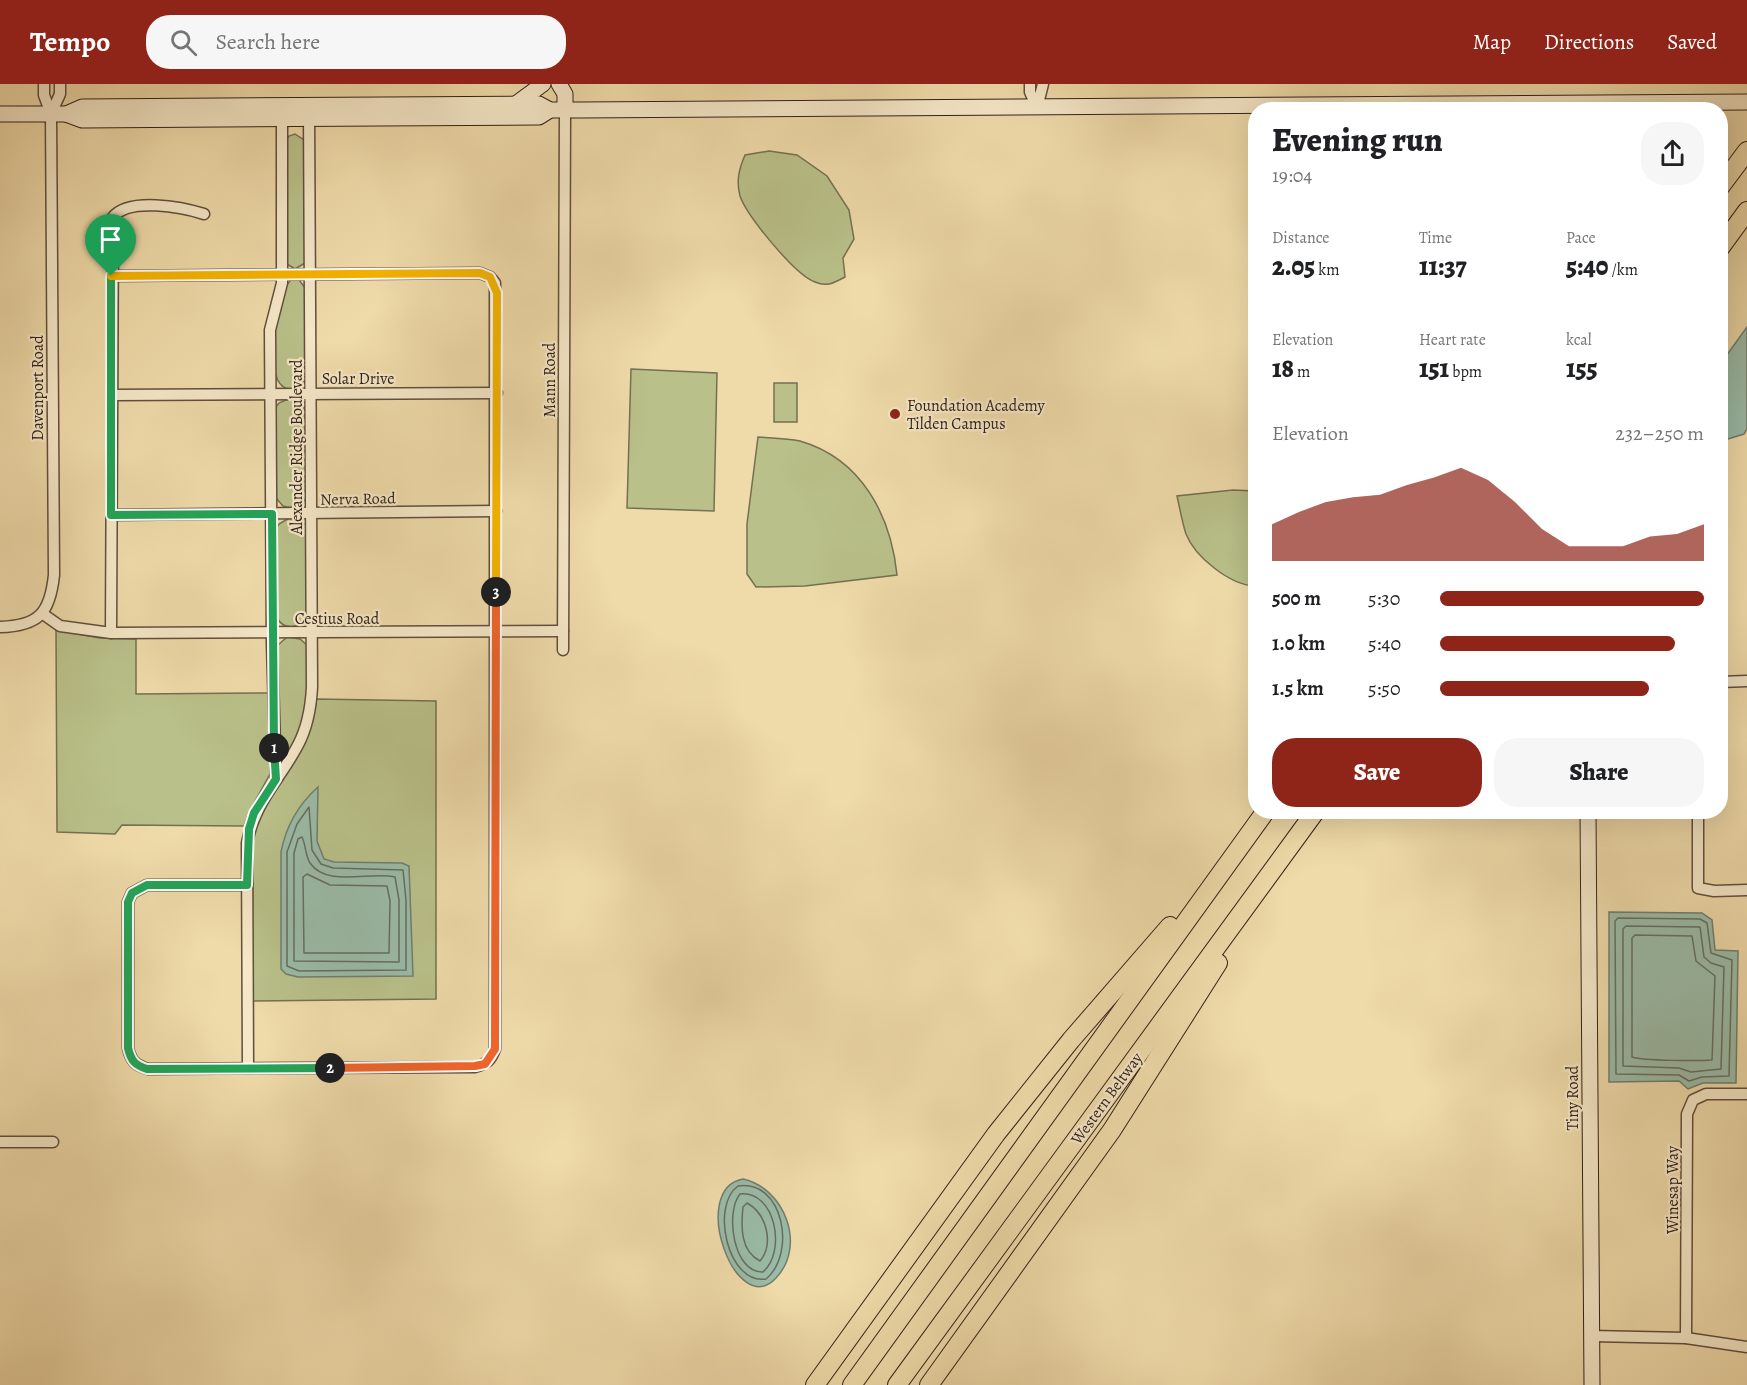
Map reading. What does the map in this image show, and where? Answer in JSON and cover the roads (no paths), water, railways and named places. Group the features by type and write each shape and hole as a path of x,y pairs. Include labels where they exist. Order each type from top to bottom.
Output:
{"highway":[{"path":"1728,176 1747,151"},
{"path":"1728,237 1747,211"},
{"path":"852,1385 1260,819"},
{"name":"Western Beltway","path":"897,1385 1310,819"},
{"path":"814,1385 996,1134 1071,1040 1242,843"},
{"path":"929,1385 1118,1120 1175,1033 1283,855"}],"street":[{"path":"44,84 44,95 59,114"},
{"path":"59,114 60,84"},
{"path":"515,104 543,84"},
{"path":"1030,84 1030,92 1037,108"},
{"path":"1037,108 1042,84"},
{"path":"0,114 59,114 82,107 539,117 557,110 565,87"},
{"path":"1728,103 1747,102"},
{"path":"309,112 515,104 539,104 557,110 1248,108"},
{"name":"Mann Road","path":"557,110 563,650"},
{"name":"Alexander Ridge Boulevard","path":"276,779 272,633 270,330 282,275 282,112"},
{"name":"Alexander Ridge Boulevard","path":"248,1068 249,829 254,813 299,744 307,721 312,687 309,112"},
{"name":"Davenport Road","path":"43,614 49,604 54,575 59,114"},
{"path":"111,633 111,226 118,211 127,207 180,206 204,214"},
{"path":"111,276 480,273 490,277 497,293 495,1049 491,1059 485,1064 475,1066 147,1069 136,1065 130,1058 128,1048 128,902 132,893 147,885 247,885"},
{"name":"Solar Drive","path":"111,395 497,393"},
{"name":"Nerva Road","path":"111,515 496,512"},
{"path":"0,627 27,624 43,614"},
{"name":"Cestius Road","path":"43,614 60,626 111,633 563,631"},
{"path":"1728,682 1747,681"},
{"name":"Tiny Road","path":"1588,819 1592,1385"},
{"path":"1698,819 1698,888 1714,891 1747,890"},
{"name":"Winesap Way","path":"1686,1338 1687,1114 1693,1100 1706,1094 1747,1094"},
{"path":"0,1142 53,1142"},
{"path":"1591,1336 1686,1338 1747,1347"}],"water":[{"path":"1747,327 1747,429 1744,434 1728,439 1728,353"},
{"path":"318,787 317,841 324,859 334,862 402,863 409,866 413,976 298,977 286,974 281,969 281,852 294,816"},
{"path":"1609,912 1702,913 1712,920 1715,950 1738,951 1736,1083 1703,1083 1688,1089 1679,1081 1609,1082"},
{"path":"743,1179 757,1184 770,1194 780,1206 790,1235 790,1250 785,1265 776,1278 761,1287 746,1282 733,1268 724,1248 719,1226 719,1205 727,1188"}],"place":[{"name":"Foundation Academy Tilden Campus","path":"895,414"}]}
